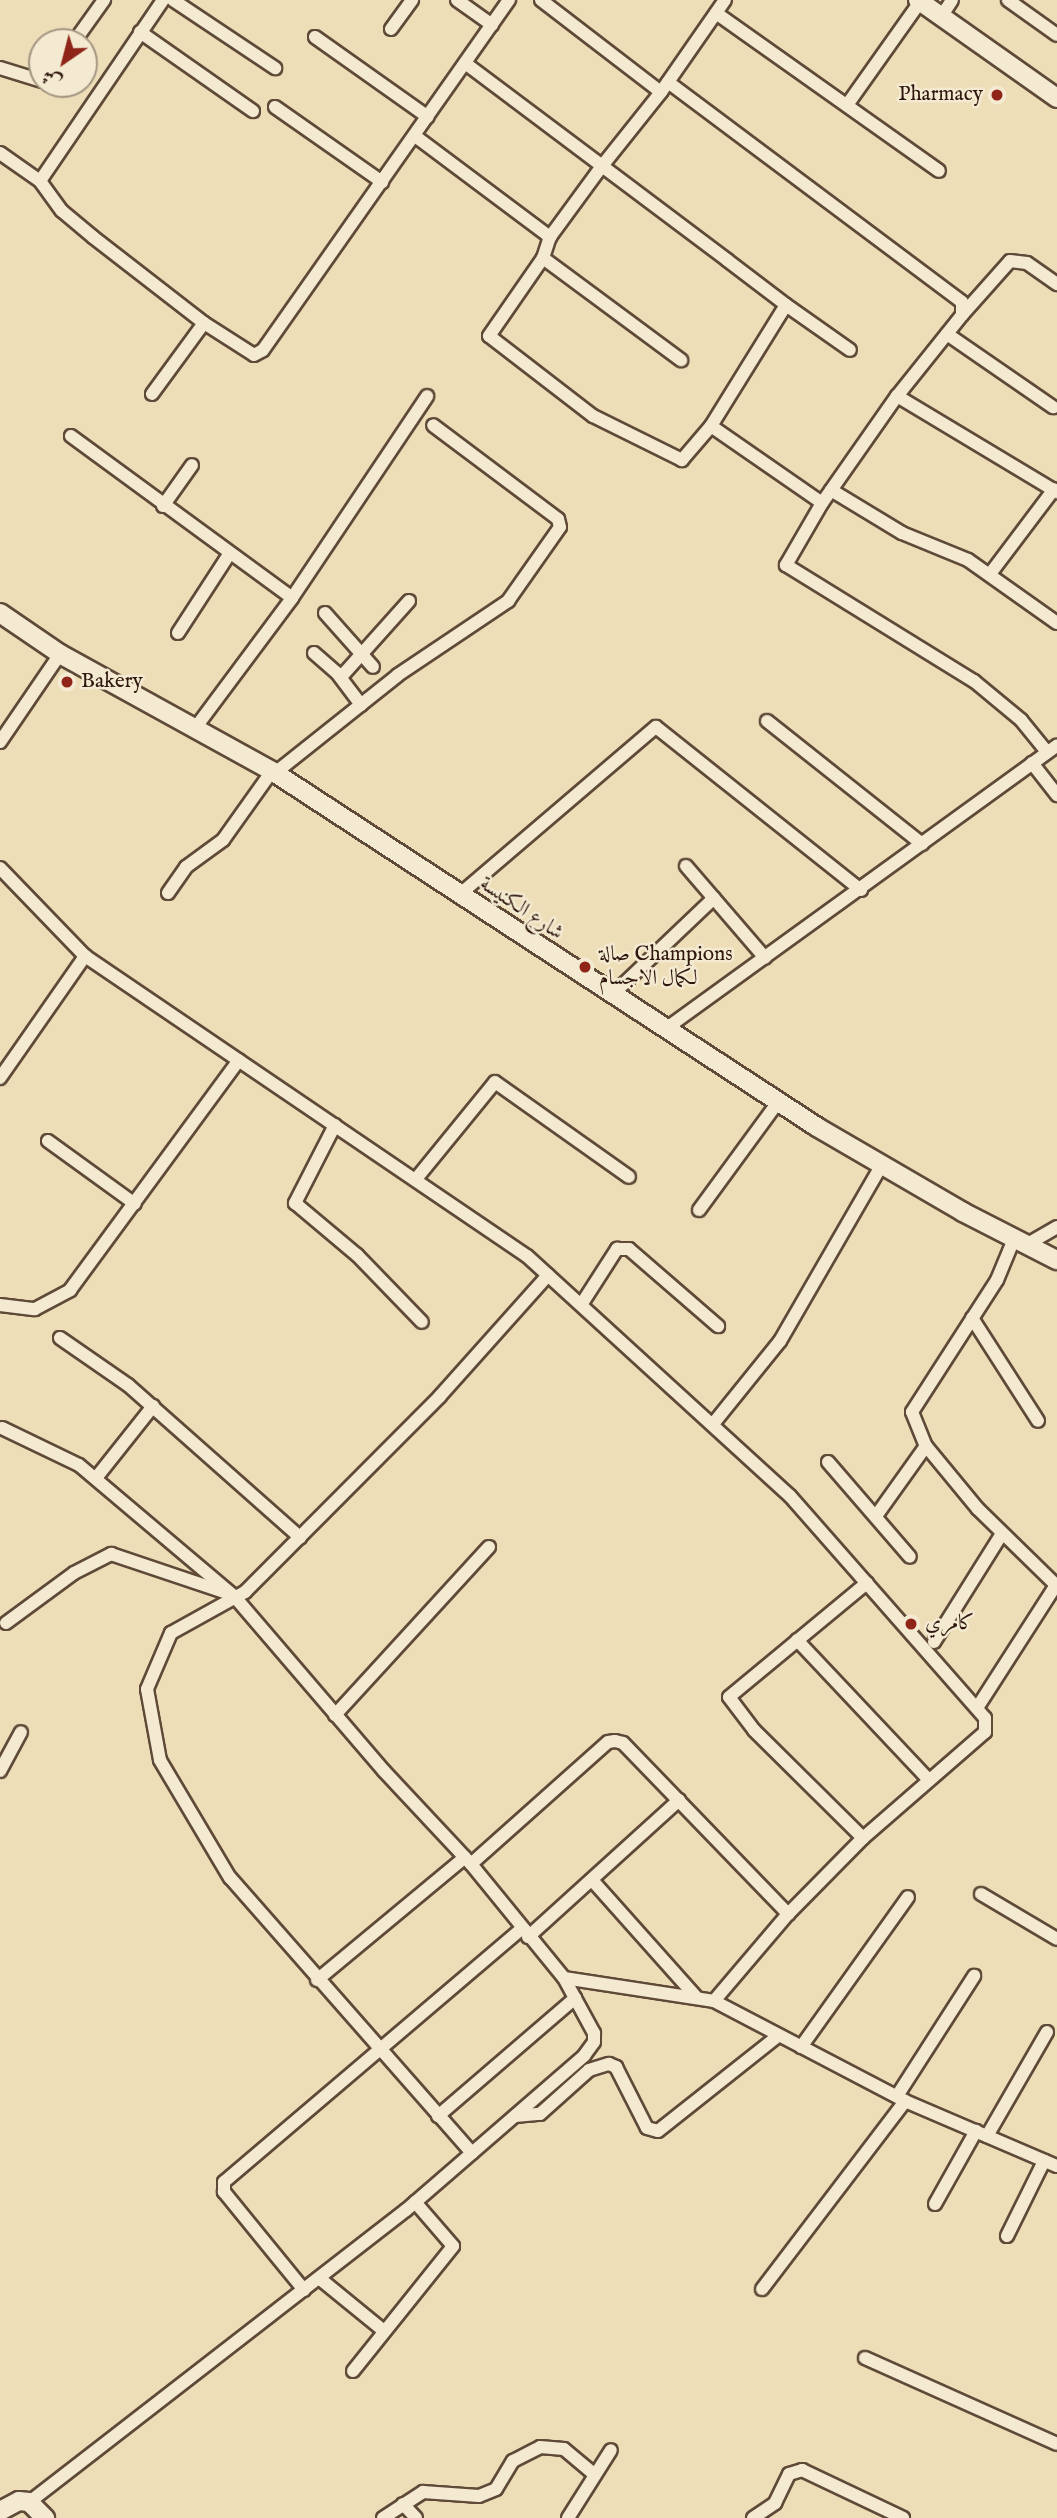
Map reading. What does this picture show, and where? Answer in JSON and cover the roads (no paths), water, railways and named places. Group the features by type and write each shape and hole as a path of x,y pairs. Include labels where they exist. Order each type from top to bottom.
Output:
{"main road":[{"path":"919,1 1057,98"},
{"name":"شارع الكنيسة","path":"0,613 60,654 197,727 274,772 611,996 778,1102 882,1164 1057,1260"},
{"path":"0,2511 19,2501 29,2502 45,2518"}],"street":[{"path":"84,28 104,0"},
{"path":"40,181 163,0"},
{"path":"173,0 275,68"},
{"path":"391,29 412,0"},
{"path":"457,0 492,25"},
{"path":"0,153 40,181 62,211 204,323 254,355 263,350 509,0"},
{"path":"541,0 962,302 962,315"},
{"path":"725,0 664,87 601,166 550,237 543,258 489,336 497,345 593,416 682,460 711,426 786,305"},
{"path":"941,17 952,0"},
{"path":"1008,0 1057,36"},
{"path":"847,105 919,1"},
{"path":"716,13 939,171"},
{"path":"140,32 253,111"},
{"path":"315,37 428,117"},
{"path":"465,62 786,305 850,350"},
{"path":"0,68 28,77"},
{"path":"275,107 382,182"},
{"path":"415,136 550,237"},
{"path":"543,258 681,360"},
{"path":"664,1030 861,890 1052,748 974,681 786,565 831,489 897,396 962,315 1010,261 1027,263 1057,284"},
{"path":"152,394 204,323"},
{"path":"947,334 1053,407"},
{"path":"197,727 292,597 427,396"},
{"path":"897,396 1055,490 990,574"},
{"path":"168,893 186,867 217,847 274,772 466,626 508,601 560,527 558,519 433,425"},
{"path":"711,426 822,503"},
{"path":"71,436 163,506 292,597"},
{"path":"163,506 191,465"},
{"path":"831,489 902,533 944,548 990,574 1057,623"},
{"path":"178,633 230,553"},
{"path":"341,677 409,601"},
{"path":"325,612 373,667"},
{"path":"314,653 341,677 361,705"},
{"path":"0,742 60,654"},
{"path":"767,721 922,844"},
{"path":"459,895 656,727 861,890"},
{"path":"1032,763 1057,795"},
{"path":"685,866 765,958"},
{"path":"0,868 85,956 416,1179 548,1275 790,1496 977,1708 986,1723 985,1732 863,1838 788,1914 714,2001"},
{"path":"611,996 713,898"},
{"path":"0,1078 85,956"},
{"path":"0,1306 36,1309 71,1290 239,1060"},
{"path":"416,1179 495,1082 629,1177"},
{"path":"699,1209 778,1102"},
{"path":"335,1125 295,1203 374,1271 422,1322"},
{"path":"48,1142 135,1204"},
{"path":"713,1424 780,1340 882,1164"},
{"path":"977,1708 1056,1586 1001,1535 926,1446 912,1408 1020,1242 1057,1227"},
{"path":"580,1305 621,1247 629,1249 718,1326"},
{"path":"472,2154 377,2049 230,1878 160,1760 154,1740 147,1689 163,1647 186,1622 236,1597 300,1537 440,1396 548,1275"},
{"path":"972,1318 1038,1421"},
{"path":"60,1338 153,1406 300,1537"},
{"path":"96,1478 153,1406"},
{"path":"2,1428 96,1478 236,1597 335,1715 468,1860 524,1933 564,1978 594,2042 515,2116 415,2202 29,2502"},
{"path":"876,1516 926,1446"},
{"path":"828,1462 910,1557"},
{"path":"934,1642 1001,1535"},
{"path":"335,1715 489,1547"},
{"path":"6,1623 83,1567 111,1554 236,1597"},
{"path":"863,1838 754,1730 729,1698 867,1583"},
{"path":"797,1640 928,1779"},
{"path":"0,1771 21,1732"},
{"path":"317,1980 468,1860 608,1742 623,1743 788,1914"},
{"path":"304,2290 224,2192 224,2182 377,2049 592,1880 679,1800"},
{"path":"592,1880 697,1998"},
{"path":"982,1894 1057,1939"},
{"path":"801,2047 908,1897"},
{"path":"762,2289 901,2098 974,1976"},
{"path":"564,1978 714,2001 901,2098 1057,2166"},
{"path":"438,2116 575,1998"},
{"path":"935,2204 1047,2032"},
{"path":"515,2116 540,2114 589,2070 609,2064 616,2067 647,2128 658,2131 779,2035"},
{"path":"1007,2236 1044,2161"},
{"path":"353,2371 453,2246 415,2202"},
{"path":"319,2278 384,2331"},
{"path":"865,2358 1057,2444"},
{"path":"383,2518 423,2492 479,2496 496,2489 513,2461 541,2447 564,2449 593,2473"},
{"path":"568,2518 593,2473 611,2450"},
{"path":"753,2518 775,2504 789,2474 802,2470 903,2518"},
{"path":"403,2504 416,2518"}],"place":[{"name":"Pharmacy","path":"997,95"},
{"name":"Bakery","path":"67,682"},
{"name":"صالة Champions لكمال الاجسام","path":"585,967"},
{"name":"كامري","path":"911,1624"}]}
